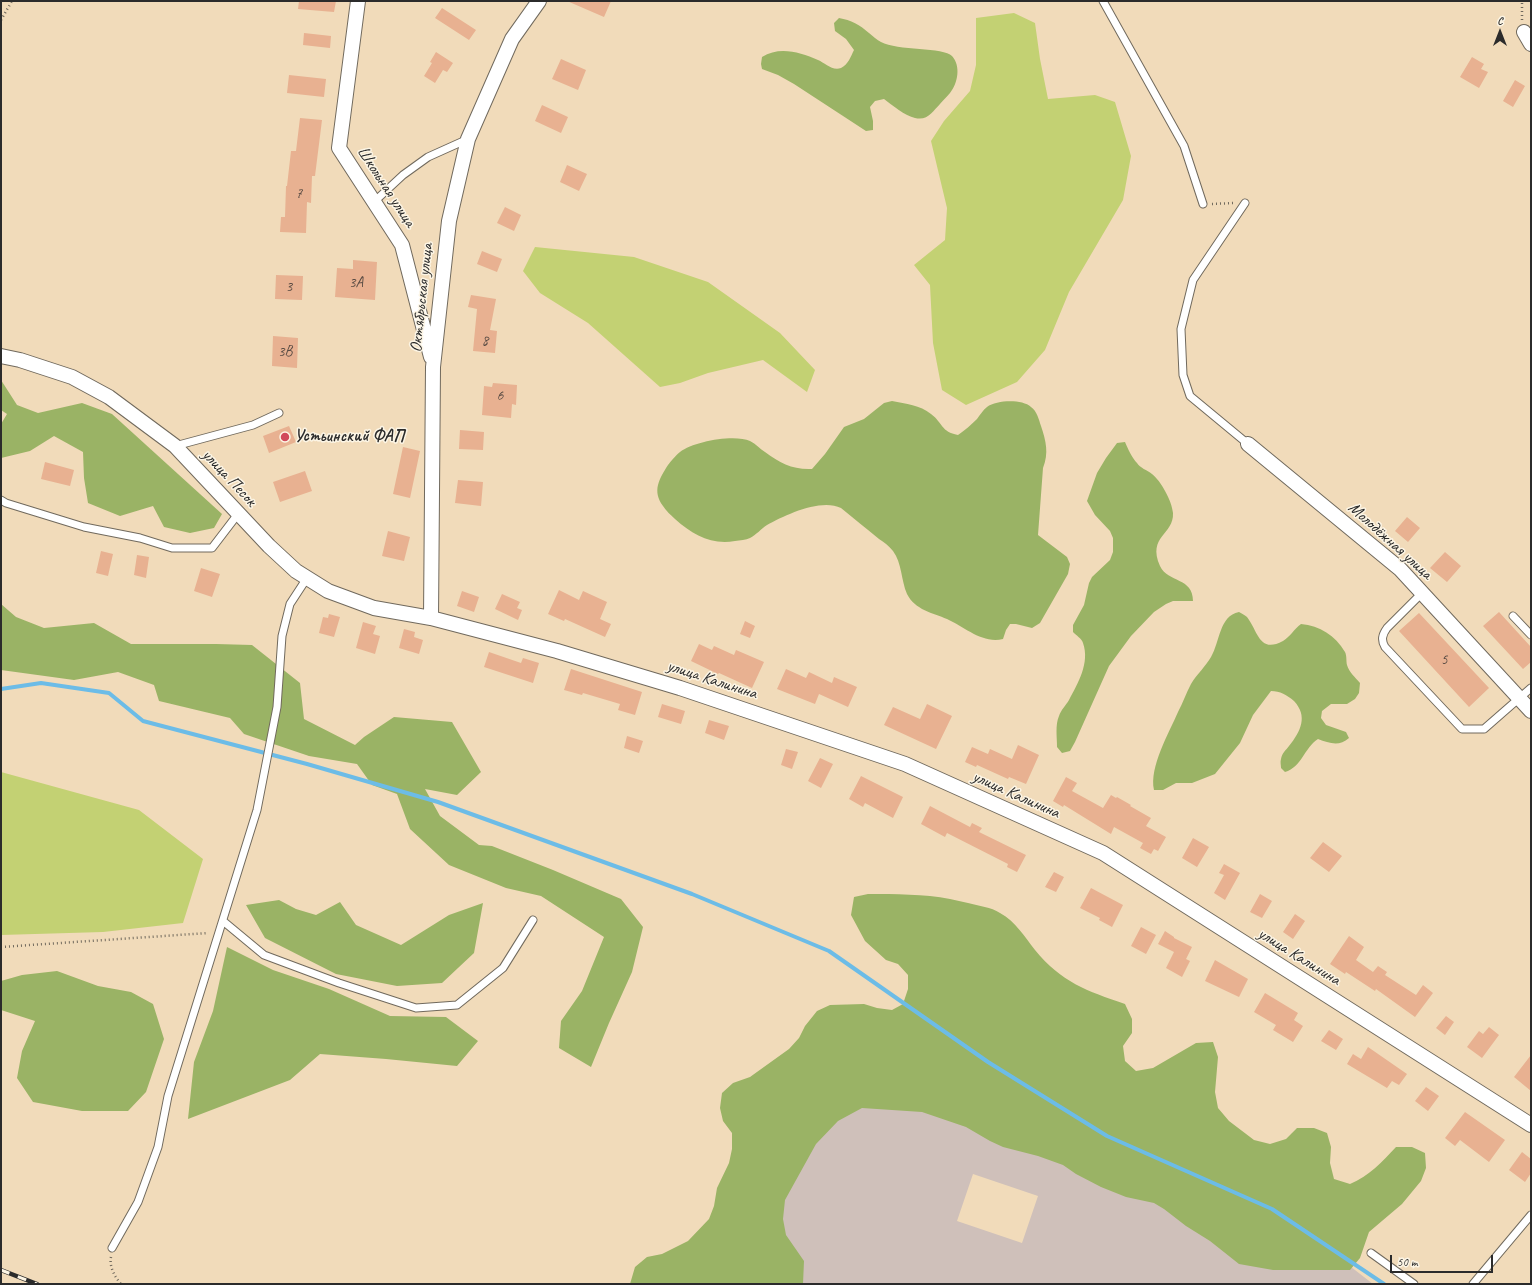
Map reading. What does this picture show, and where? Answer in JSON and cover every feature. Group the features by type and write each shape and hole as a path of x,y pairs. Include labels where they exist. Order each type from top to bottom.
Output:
{"street":[{"name":"Школьная улица","path":"358,1 339,148 375,201 402,245 433,367"},
{"name":"Октябрьская улица","path":"431,618 433,367 449,221 468,139 512,38 539,1"},
{"name":"улица Песок","path":"1,356 20,360 72,377 109,397 175,446 238,514 296,571 328,592 374,608 431,618"},
{"name":"Молодёжная улица","path":"1248,444 1400,569 1531,711"},
{"name":"улица Калинина","path":"431,618 557,651 680,688 905,764 1103,853 1531,1125"}],"lane":[{"path":"1103,1 1184,146 1203,204"},
{"path":"375,201 403,175 428,157 468,139"},
{"path":"1245,203 1193,280 1181,329 1182,375 1190,396 1248,444"},
{"path":"175,446 253,425 279,413"},
{"path":"1,500 6,503 84,527 140,538 172,548 212,548 238,514"},
{"path":"112,1248 138,1202 158,1147 168,1096 258,810 277,707 282,636 290,604 307,578"},
{"path":"1422,593 1387,628 1383,634 1382,641 1385,647 1462,728 1484,729 1531,688"},
{"path":"1514,616 1531,635"},
{"path":"223,921 264,955 339,983 416,1008 457,1005 503,968 533,920"},
{"path":"1473,1284 1531,1215"},
{"path":"1371,1253 1414,1284"}],"path":[{"path":"1,20 12,1"},
{"path":"1522,1 1522,18 1528,38"},
{"path":"1203,204 1245,203"},
{"path":"1,947 219,933"},
{"path":"112,1248 110,1262 115,1278 121,1284"}],"shaded area":[{"path":"855,1058 1297,1225 1373,1284 739,1284","holes":["973,1174 1038,1196 1022,1243 957,1221"]}],"green space":[{"path":"1014,13 1035,23 1048,99 1095,95 1115,102 1131,156 1123,200 1069,292 1045,350 1017,382 966,405 942,390 933,343 930,285 914,265 945,240 947,208 931,141 944,121 970,91 976,65 976,18"},
{"path":"839,18 855,23 888,45 940,51 952,56 957,65 957,80 953,89 927,117 920,119 907,115 884,99 875,101 870,107 873,130 866,131 794,84 778,75 762,69 762,57 782,51 790,51 804,55 838,69 843,67 846,65 854,50 846,39 835,31 834,23"},
{"path":"535,247 634,257 708,282 780,333 815,370 807,392 763,360 708,373 680,383 660,387 588,323 540,293 523,271"},
{"path":"1,380 17,405 38,413 82,403 112,414 222,514 214,528 190,533 164,527 153,506 120,516 88,503 84,478 83,452 54,436 30,451 1,458 1,424 7,414 1,410"},
{"path":"892,401 913,405 927,411 935,417 948,432 958,435 975,421 987,407 997,403 1009,401 1027,404 1035,411 1039,418 1046,447 1038,535 1067,557 1070,564 1068,574 1040,623 1032,628 1010,624 1003,639 995,640 974,634 954,622 919,607 907,594 900,566 893,551 841,508 833,505 814,506 803,509 767,525 745,540 718,542 703,538 689,530 664,508 660,501 657,490 662,475 674,458 686,448 715,440 735,438 743,439 752,442 771,456 787,465 812,469 825,454 844,427 864,419 884,403"},
{"path":"1125,442 1135,461 1155,477 1168,497 1173,513 1172,520 1170,526 1159,542 1157,556 1160,566 1164,571 1189,588 1192,593 1193,601 1173,601 1166,604 1154,612 1131,636 1109,666 1070,751 1062,753 1057,747 1058,720 1079,680 1085,658 1083,643 1073,632 1073,625 1084,605 1089,583 1092,577 1110,560 1113,552 1113,538 1110,531 1095,515 1087,501 1097,473 1106,458 1117,443"},
{"path":"1,604 16,617 44,628 94,623 131,644 252,645 300,683 304,719 355,745 364,737 394,717 452,722 481,772 457,795 425,789 440,816 479,845 492,846 621,899 643,927 632,972 591,1067 559,1048 561,1021 582,991 604,937 541,896 506,888 449,865 410,829 397,794 372,785 357,764 309,756 244,734 230,718 159,701 154,685 118,672 74,680 1,670"},
{"path":"1239,612 1247,617 1260,639 1269,645 1283,641 1301,624 1321,629 1337,641 1345,652 1349,670 1360,683 1359,693 1355,699 1347,704 1331,704 1322,711 1321,718 1326,725 1346,732 1349,738 1341,743 1330,743 1318,739 1309,747 1299,762 1291,770 1285,772 1281,768 1282,757 1300,729 1302,718 1301,712 1294,701 1289,697 1271,691 1253,715 1240,743 1215,774 1192,783 1176,783 1163,790 1154,790 1154,771 1157,761 1189,687 1211,657 1221,630 1227,619 1232,614"},
{"path":"1,772 139,810 203,859 183,923 103,932 1,935"},
{"path":"868,894 940,897 993,909 1015,925 1045,961 1065,978 1087,990 1125,1004 1132,1019 1132,1033 1123,1046 1125,1061 1136,1071 1153,1068 1196,1043 1213,1042 1218,1057 1215,1092 1218,1108 1229,1121 1254,1140 1270,1144 1286,1139 1297,1128 1314,1128 1327,1133 1331,1147 1330,1163 1334,1179 1350,1184 1369,1173 1396,1147 1412,1147 1425,1153 1426,1168 1421,1181 1402,1204 1369,1232 1360,1258 1350,1270 1273,1270 1239,1264 1210,1241 1154,1203 1126,1197 1101,1187 1076,1174 1063,1165 1038,1156 1003,1147 966,1127 922,1112 862,1108 838,1121 816,1144 785,1200 783,1219 786,1235 804,1261 803,1284 630,1284 635,1267 647,1257 662,1254 688,1241 709,1219 714,1206 717,1188 729,1163 732,1149 732,1133 723,1121 720,1108 722,1093 733,1083 750,1077 789,1049 799,1038 805,1026 817,1011 830,1005 864,1004 892,1010 903,1004 908,989 908,975 898,964 886,960 865,941 851,915 854,897"},
{"path":"279,900 296,909 316,915 340,902 356,925 401,945 449,915 483,903 474,953 442,983 397,986 336,974 265,938 246,905"},
{"path":"227,947 273,970 329,989 390,1016 446,1017 478,1041 457,1066 320,1054 290,1080 188,1119 194,1062 213,1011"},
{"path":"57,971 98,986 131,992 153,1004 164,1039 146,1092 128,1111 82,1111 33,1102 17,1078 22,1051 35,1021 1,1010 1,981 22,975"}],"building":[{"path":"299,1 336,1 334,12 298,9"},
{"path":"567,1 611,1 604,17"},
{"path":"442,8 476,30 469,40 435,18"},
{"path":"304,33 331,36 330,48 303,45"},
{"path":"436,52 453,63 447,72 443,70 435,83 424,76 432,63 430,62"},
{"path":"1472,57 1484,64 1481,69 1488,72 1479,88 1460,77"},
{"path":"561,59 586,70 578,90 552,79"},
{"path":"289,75 326,79 324,97 287,93"},
{"path":"1515,80 1525,86 1513,107 1503,101"},
{"path":"542,105 568,117 561,133 535,121"},
{"path":"300,118 322,120 315,176 312,176 311,203 307,202 306,233 280,232 281,217 285,217 286,186 291,151 296,151"},
{"path":"567,165 587,174 579,191 560,182"},
{"path":"505,207 521,215 514,231 497,223"},
{"path":"482,251 502,259 497,272 477,264"},
{"path":"353,260 377,262 375,300 335,297 337,268 353,269"},
{"path":"276,275 303,276 302,300 275,299"},
{"path":"471,295 496,299 490,330 497,331 495,353 473,351 477,309 468,307"},
{"path":"273,336 298,338 297,368 272,366"},
{"path":"493,383 517,385 516,405 512,404 511,418 482,415 484,386 492,387"},
{"path":"289,426 296,442 269,453 263,436"},
{"path":"460,430 484,432 483,450 459,449"},
{"path":"403,447 420,451 410,498 393,494"},
{"path":"45,462 74,470 70,486 41,479"},
{"path":"305,471 312,491 280,502 273,482"},
{"path":"458,480 483,482 481,506 455,503"},
{"path":"1407,517 1420,528 1408,542 1395,531"},
{"path":"388,531 410,537 404,561 382,556"},
{"path":"101,551 113,554 108,576 96,573"},
{"path":"1445,552 1461,566 1447,582 1430,568"},
{"path":"137,555 149,557 146,578 134,575"},
{"path":"201,568 220,574 212,597 194,591"},
{"path":"559,590 579,600 583,591 607,602 600,619 611,624 605,637 565,619 564,621 548,614"},
{"path":"462,591 479,597 474,612 457,606"},
{"path":"502,594 520,602 517,608 522,610 518,620 495,609"},
{"path":"1499,612 1531,647 1531,662 1523,669 1483,626"},
{"path":"1419,613 1489,688 1469,707 1399,631"},
{"path":"329,614 340,617 334,637 319,633 323,617 328,618"},
{"path":"745,621 755,626 750,638 740,634"},
{"path":"363,622 376,626 373,634 380,636 375,654 356,648"},
{"path":"404,629 415,632 414,637 423,640 419,654 399,648"},
{"path":"699,644 712,650 714,646 734,655 736,650 764,662 752,688 691,661"},
{"path":"489,652 521,663 523,658 539,663 533,683 484,667"},
{"path":"571,669 642,692 635,715 618,710 620,704 583,693 582,695 564,690"},
{"path":"786,669 806,678 809,672 832,683 834,677 857,687 848,707 819,694 815,704 777,689"},
{"path":"662,704 685,711 681,724 658,717"},
{"path":"927,704 952,716 936,749 884,725 893,707 920,719"},
{"path":"709,720 729,726 724,740 705,733"},
{"path":"627,736 643,741 639,753 624,748"},
{"path":"1018,745 1039,755 1026,784 1009,777 1008,779 977,765 976,767 965,762 972,747 988,754 990,749 1012,759"},
{"path":"786,749 798,752 792,769 781,765"},
{"path":"820,758 833,764 821,788 808,781"},
{"path":"861,776 903,797 893,818 865,803 863,807 849,799"},
{"path":"1066,777 1077,783 1072,791 1103,808 1111,795 1131,805 1130,806 1151,818 1146,826 1166,837 1158,851 1154,849 1151,854 1140,848 1143,843 1114,827 1111,834 1064,805 1063,807 1053,801"},
{"path":"930,806 970,827 972,823 982,828 979,832 1026,855 1017,872 1007,867 1008,864 947,833 945,837 921,824"},
{"path":"1193,838 1209,847 1197,867 1182,858"},
{"path":"1323,842 1342,856 1329,872 1310,858"},
{"path":"1224,864 1240,873 1225,900 1214,893 1224,875 1219,873"},
{"path":"1054,872 1064,877 1056,892 1045,887"},
{"path":"1091,888 1123,905 1112,927 1099,920 1100,918 1080,908"},
{"path":"1260,894 1272,901 1262,918 1250,912"},
{"path":"1295,914 1305,921 1293,939 1283,932"},
{"path":"1141,927 1156,935 1146,954 1131,946"},
{"path":"1165,931 1174,938 1192,947 1186,959 1190,961 1182,977 1166,968 1174,952 1158,944"},
{"path":"1349,936 1364,947 1356,960 1373,972 1378,966 1387,972 1385,975 1416,995 1423,985 1433,993 1415,1017 1376,989 1375,991 1346,972 1345,974 1330,964"},
{"path":"1215,960 1248,979 1239,997 1205,981"},
{"path":"1265,993 1298,1013 1294,1020 1303,1026 1293,1042 1273,1030 1276,1025 1254,1012"},
{"path":"1446,1016 1454,1022 1445,1035 1436,1028"},
{"path":"1489,1027 1499,1035 1482,1058 1467,1047 1479,1031 1483,1034"},
{"path":"1329,1030 1343,1039 1336,1050 1321,1041"},
{"path":"1368,1047 1407,1074 1399,1085 1392,1081 1387,1088 1347,1064 1353,1054 1361,1059"},
{"path":"1531,1055 1531,1091 1514,1077"},
{"path":"1426,1087 1439,1096 1428,1111 1415,1101"},
{"path":"1465,1112 1505,1140 1489,1162 1460,1140 1455,1146 1445,1138"},
{"path":"1522,1152 1531,1159 1531,1173 1525,1182 1509,1170"}],"waterway":[{"path":"1,689 41,683 109,693 143,721 307,764 438,802 692,894 829,951 988,1062 1107,1136 1272,1209 1384,1284"}],"railway":[{"path":"1,1270 37,1284"}],"place":[{"name":"Устьинский ФАП","path":"285,437"}]}
